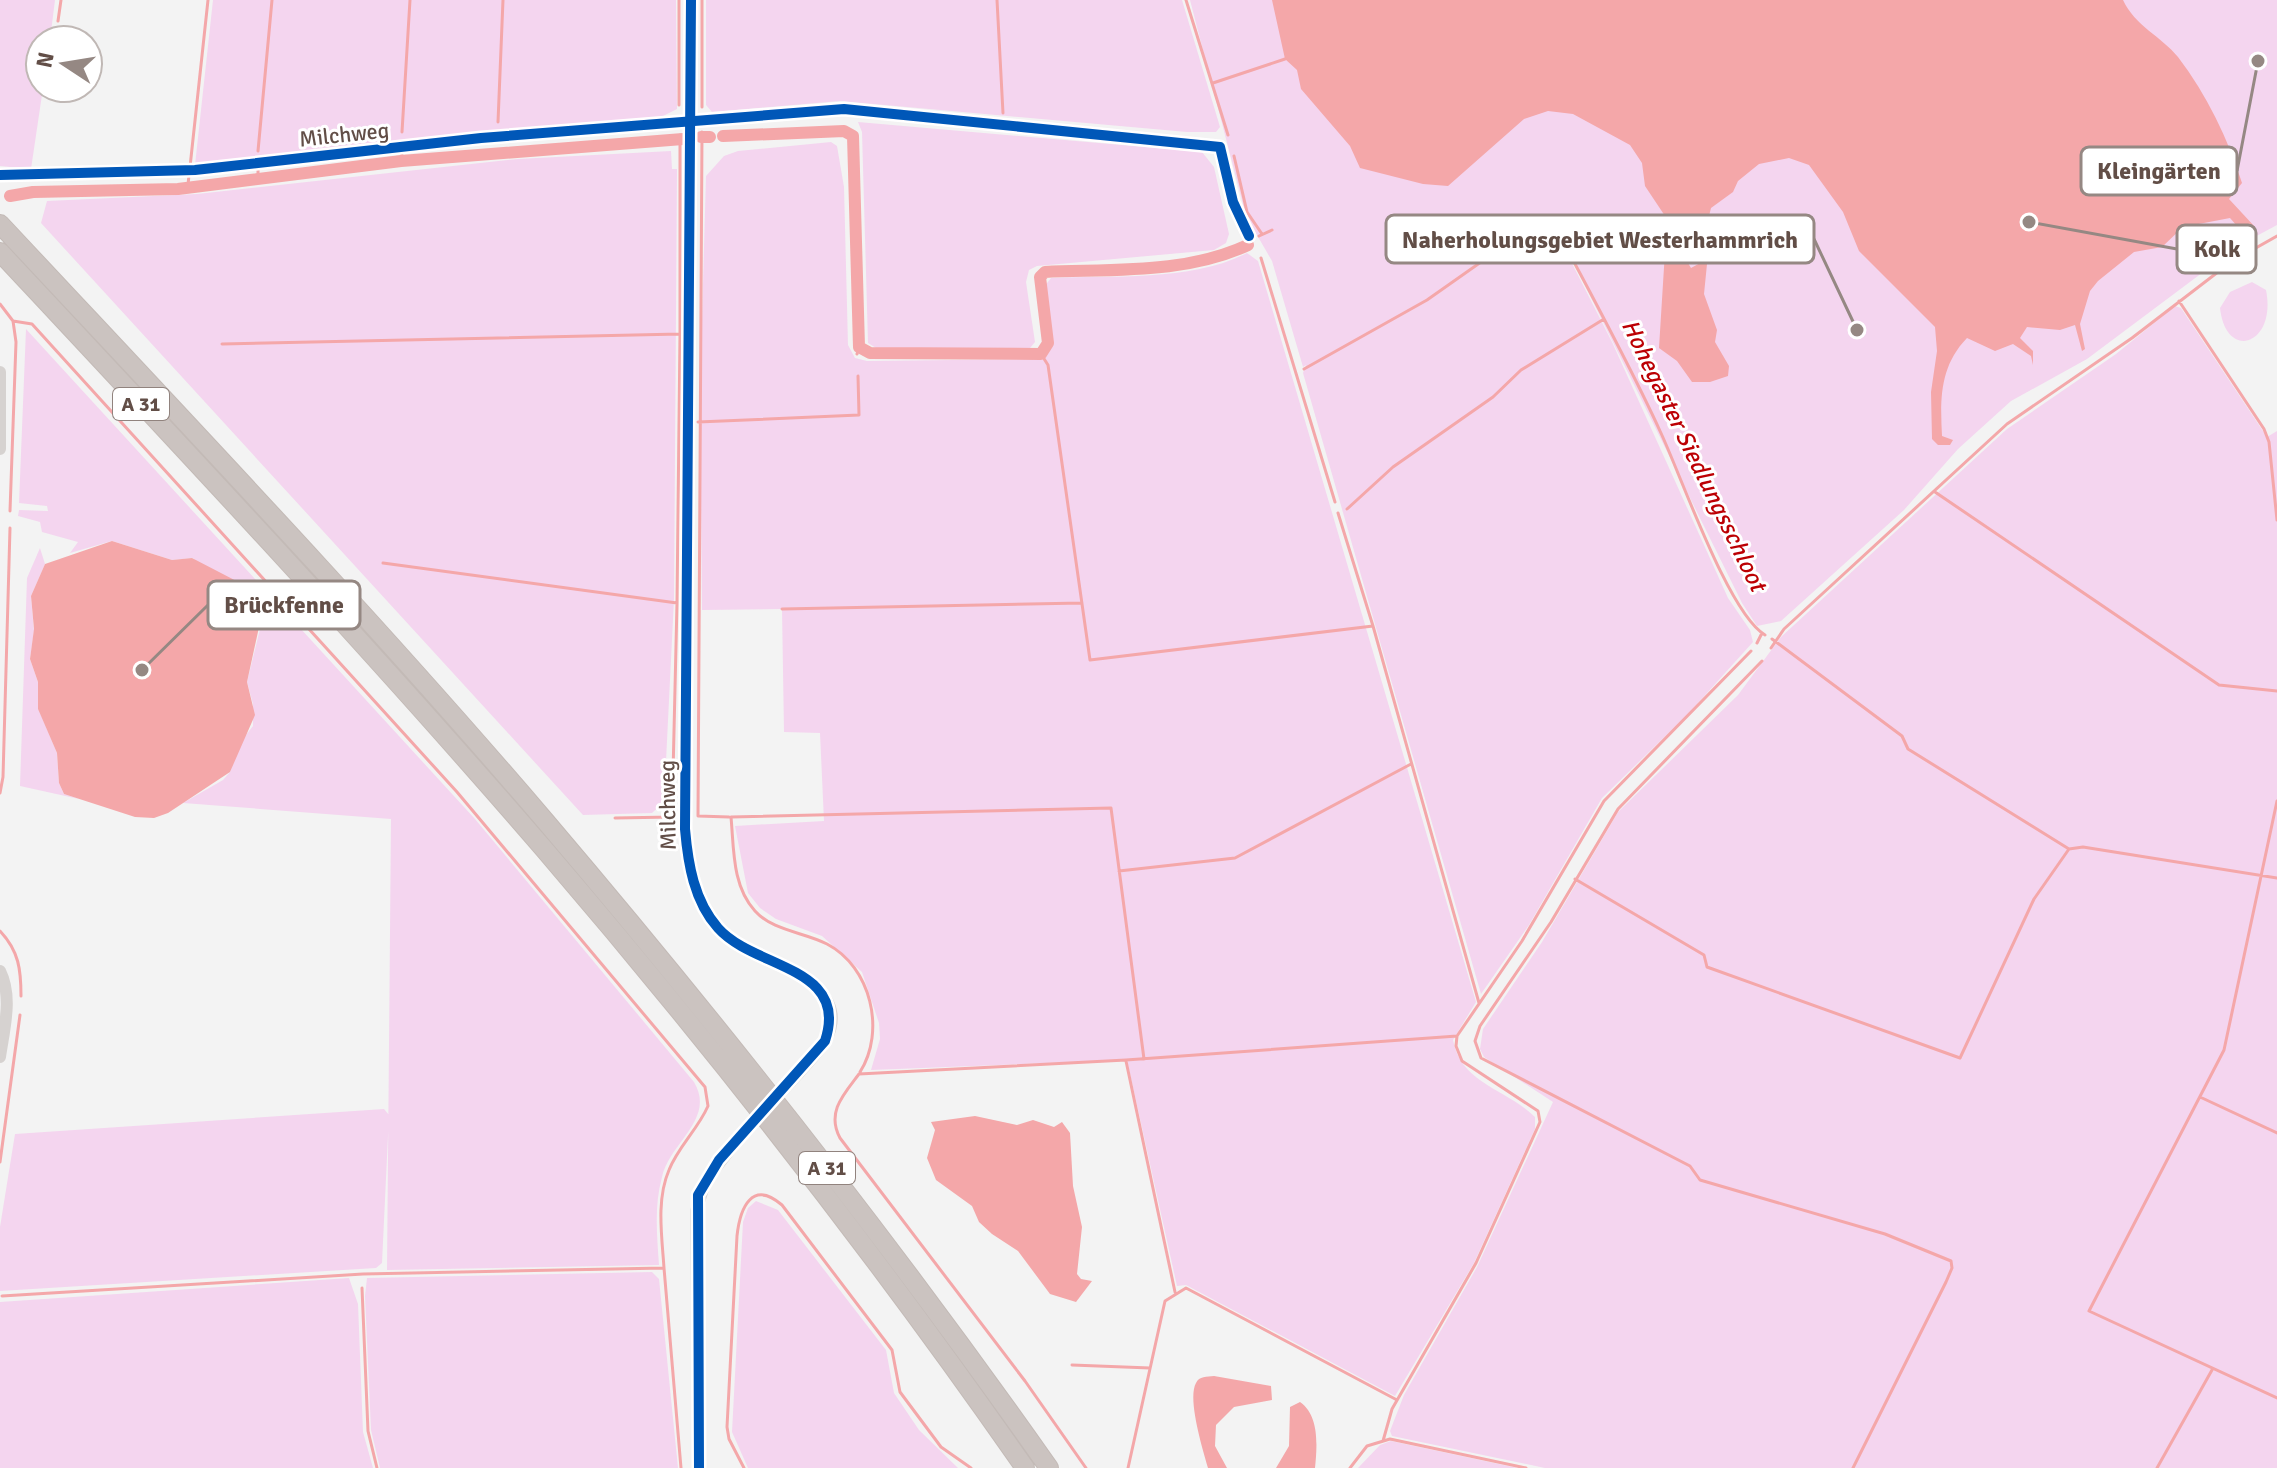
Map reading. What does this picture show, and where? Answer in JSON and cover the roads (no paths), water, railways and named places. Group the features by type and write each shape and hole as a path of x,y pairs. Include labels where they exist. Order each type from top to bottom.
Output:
{"highway":[{"name":"A 31","path":"0,224 362,615 545,821 793,1123 1049,1468"},
{"name":"A 31","path":"0,252 376,658 561,869 756,1107 1025,1468"}],"street":[{"name":"Milchweg","path":"691,0 685,829 688,864 699,897 718,928 743,947 809,980 830,1007 831,1025 825,1041 706,1180 696,1211 699,1468"},
{"path":"692,121 844,109 1199,142 1220,147 1235,211 1249,236"},
{"name":"Milchweg","path":"0,175 190,171 481,138 692,121"},
{"path":"0,372 0,449"},
{"path":"0,971 5,981 7,1006 0,1057"}],"waterway":[{"path":"58,21 61,0"},
{"path":"190,167 208,0"},
{"path":"258,151 272,0"},
{"path":"402,132 410,0"},
{"path":"498,122 503,0"},
{"path":"679,0 679,105"},
{"path":"702,0 702,107"},
{"path":"997,0 1003,113"},
{"path":"1186,0 1228,135"},
{"path":"1213,83 1285,59"},
{"name":"Hohegaster Siedlungsschloot","path":"723,136 844,131 853,136 859,347 870,353 1041,354 1048,343 1040,277 1045,272 1174,265 1200,261 1248,245"},
{"path":"702,132 698,816 729,817"},
{"path":"680,135 680,334"},
{"name":"Hohegaster Siedlungsschloot","path":"701,137 710,137"},
{"name":"Hohegaster Siedlungsschloot","path":"10,196 33,192 178,189 401,161 683,139"},
{"name":"Hohegaster Siedlungsschloot","path":"401,161 402,153"},
{"path":"1234,156 1247,212 1262,234"},
{"path":"258,170 258,178"},
{"path":"188,185 189,175"},
{"path":"1304,369 1427,300 1545,217 1551,219 1647,404 1721,572 1751,622 1765,635"},
{"path":"1259,236 1272,230"},
{"path":"1771,648 1784,629 2007,424 2132,338 2231,262 2277,236"},
{"name":"Hohegaster Siedlungsschloot","path":"1249,244 1250,248"},
{"name":"Hohegaster Siedlungsschloot","path":"1261,258 1335,502"},
{"path":"2179,301 2264,429 2269,442 2277,520"},
{"path":"0,304 13,321 16,342 10,511"},
{"name":"Hohegaster Siedlungsschloot","path":"1347,509 1393,467 1493,397 1521,370 1604,319"},
{"path":"13,321 32,324 457,792 705,1087 708,1106 673,1162 662,1194 664,1268"},
{"path":"222,344 680,334 677,603"},
{"name":"Hohegaster Siedlungsschloot","path":"857,354 859,347"},
{"path":"1041,354 1048,365 1090,660 1373,626 1338,513"},
{"path":"698,422 859,415 858,376"},
{"path":"1935,492 2219,685 2277,691"},
{"path":"0,793 10,528"},
{"path":"383,563 677,603 672,817 615,818"},
{"path":"782,609 1082,603"},
{"path":"1373,626 1479,1003"},
{"path":"1757,643 1762,633"},
{"name":"Hohegaster Siedlungsschloot","path":"1772,639 1902,736 1908,749 2069,849 2083,847 2277,878"},
{"path":"1383,1441 1392,1409 1476,1263 1540,1122 1538,1111 1462,1061 1456,1046 1457,1036 1522,941 1604,801 1751,651"},
{"path":"1762,661 1618,809 1551,922 1480,1026 1475,1041 1481,1058 1690,1166 1700,1180 1885,1234 1951,1261 1952,1268 1946,1282 1853,1468"},
{"path":"1119,871 1235,858 1411,764"},
{"path":"2277,801 2224,1050 2089,1311 2277,1398"},
{"path":"860,1072 868,1056 873,1020 864,984 842,954 827,944 762,918 747,901 738,879 731,817 1111,808 1144,1059"},
{"path":"1575,879 1704,955 1707,967 1960,1058 2034,899 2069,849"},
{"path":"0,931 18,961 21,996"},
{"path":"0,1162 20,1015"},
{"path":"1086,1468 1025,1381 840,1138 836,1129 836,1112 859,1074 1126,1060 1457,1036"},
{"path":"1126,1061 1175,1292"},
{"path":"2200,1097 2277,1133"},
{"path":"744,1468 729,1439 727,1427 737,1236 741,1216 749,1200 763,1195 782,1205 892,1350 900,1392 941,1447 971,1468"},
{"path":"2,1296 363,1274 664,1268 681,1468"},
{"path":"362,1288 368,1431 377,1468"},
{"path":"1128,1468 1165,1301 1186,1288 1397,1400"},
{"path":"1072,1365 1150,1368"},
{"path":"2157,1468 2212,1370"},
{"path":"1350,1468 1367,1446 1390,1439 1526,1468"}],"place":[{"name":"Kleingärten","path":"2258,61"},
{"name":"Kolk","path":"2029,222"},
{"name":"Naherholungsgebiet Westerhammrich","path":"1857,330"},
{"name":"Brückfenne","path":"142,670"}]}
